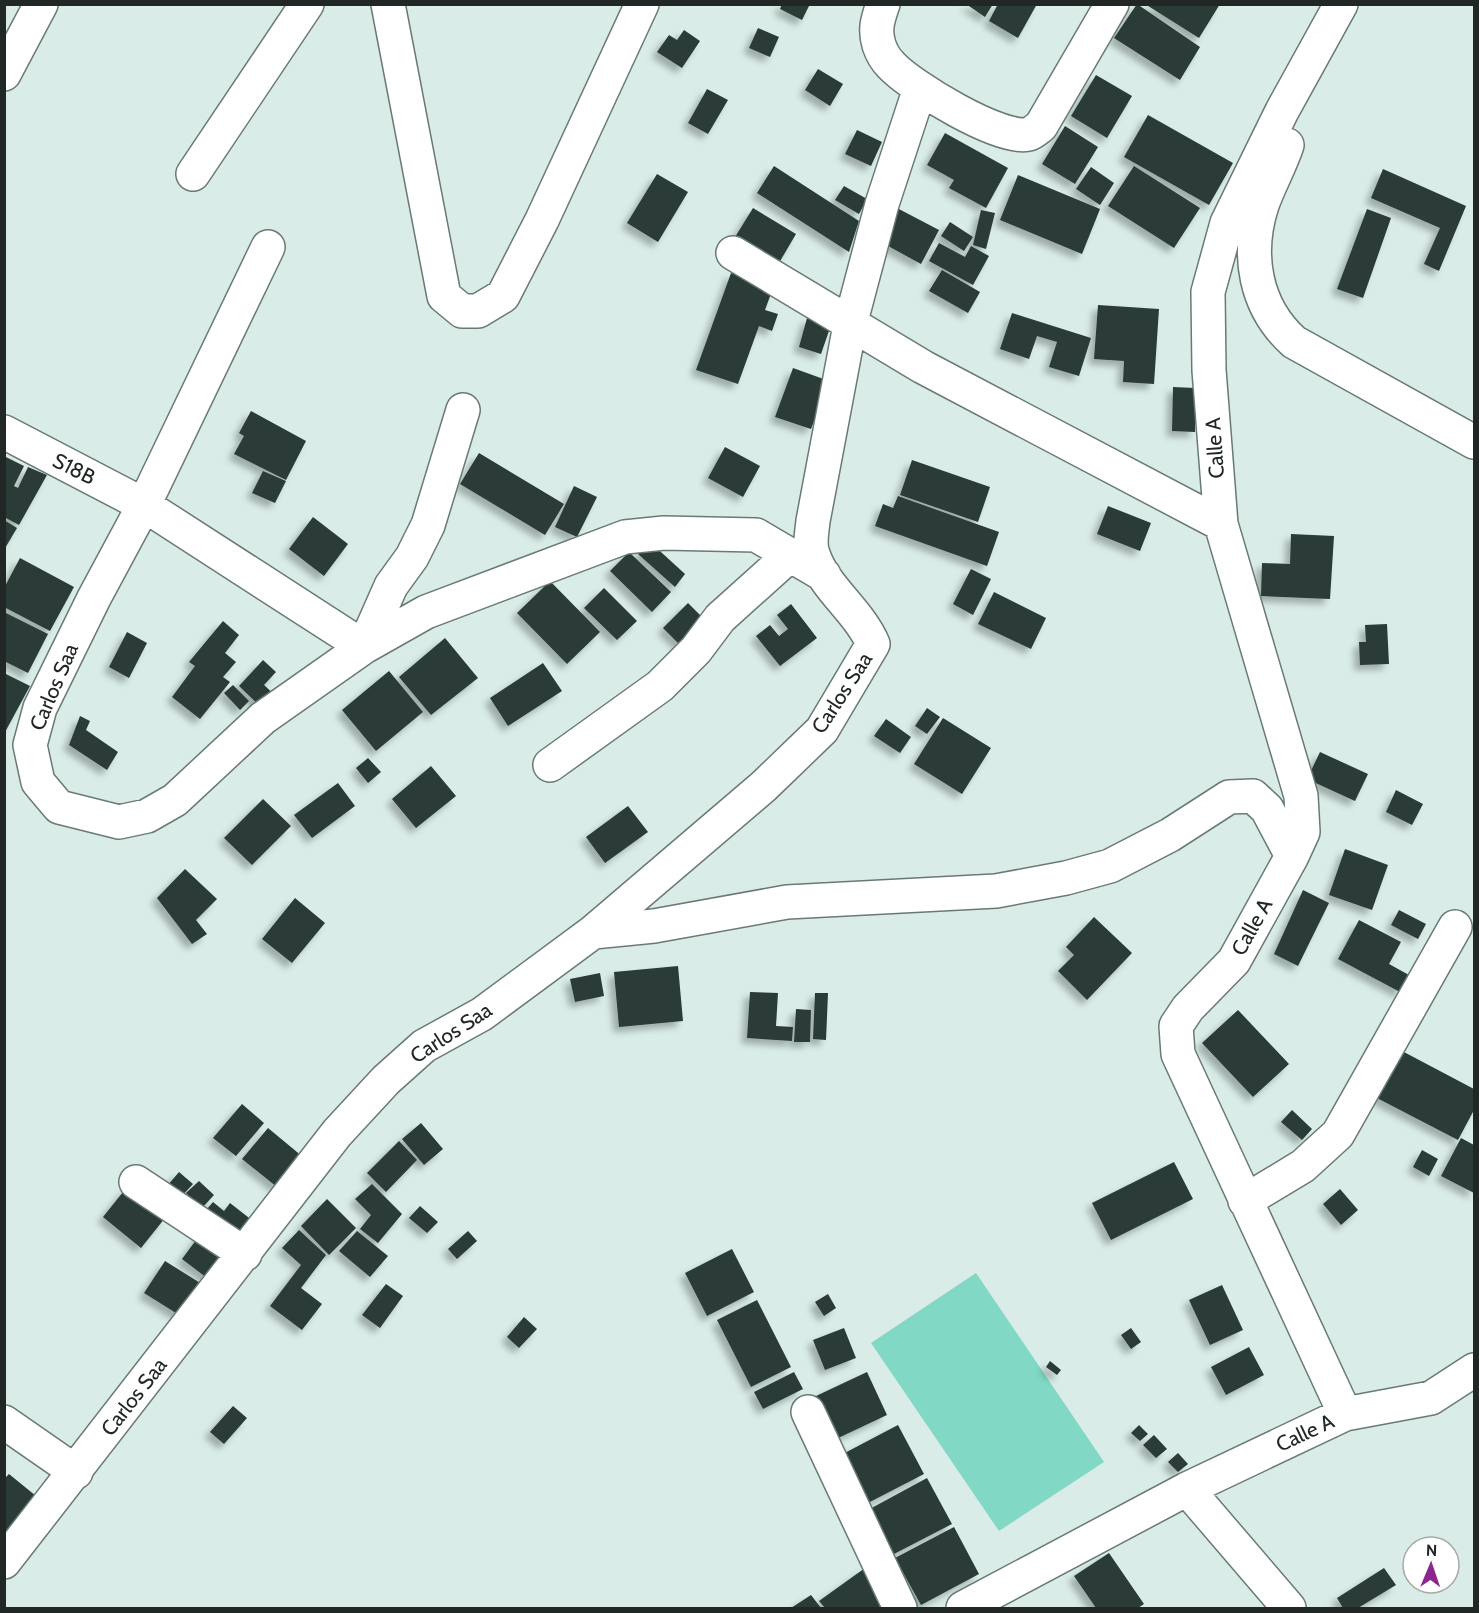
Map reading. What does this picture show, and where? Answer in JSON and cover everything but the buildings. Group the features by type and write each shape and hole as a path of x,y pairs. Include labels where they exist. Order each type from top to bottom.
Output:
{"street":[{"path":"4,74 40,4"},
{"path":"193,174 307,4"},
{"path":"388,4 444,296 462,311 478,311 502,296 542,220 642,4"},
{"path":"883,4 875,27 879,46 890,64 920,88 962,113 1009,133 1029,134 1041,126 1112,4"},
{"name":"Calle A","path":"963,1608 1187,1489 1345,1414 1178,1054 1176,1026 1188,1008 1234,961 1303,832 1301,796 1221,524 1209,370 1208,292 1227,223 1319,40 1341,4"},
{"path":"1319,40 1298,115 1262,206 1256,234 1255,266 1258,292 1281,330 1294,342 1474,442"},
{"path":"825,575 813,554 813,521 850,325 882,204 920,88"},
{"name":"Carlos Saa","path":"4,1562 337,1133 424,1046 482,1014 593,932 764,786 822,730 873,644 867,628 825,575 756,535 664,533 625,537 426,612 364,647 263,718 175,800 147,816 119,822 59,807 38,782 30,745 40,708 94,598 144,505 268,247"},
{"path":"733,253 923,367 1221,524"},
{"path":"364,647 391,586 412,557 428,525 463,410"},
{"name":"S18B","path":"4,432 144,505 364,647"},
{"path":"550,765 660,686 696,650 720,618 790,555"},
{"path":"593,932 654,926 787,902 996,891 1065,878 1110,866 1170,835 1228,797 1253,796 1267,809 1292,856"},
{"path":"1245,1201 1304,1166 1338,1134 1455,927"},
{"path":"136,1182 245,1254"},
{"path":"1345,1414 1431,1398 1474,1370"},
{"path":"808,1412 900,1608"},
{"path":"4,1422 76,1472"},
{"path":"1187,1489 1289,1608"}],"green space":[{"path":"976,1273 1104,1462 999,1531 871,1343"}]}
